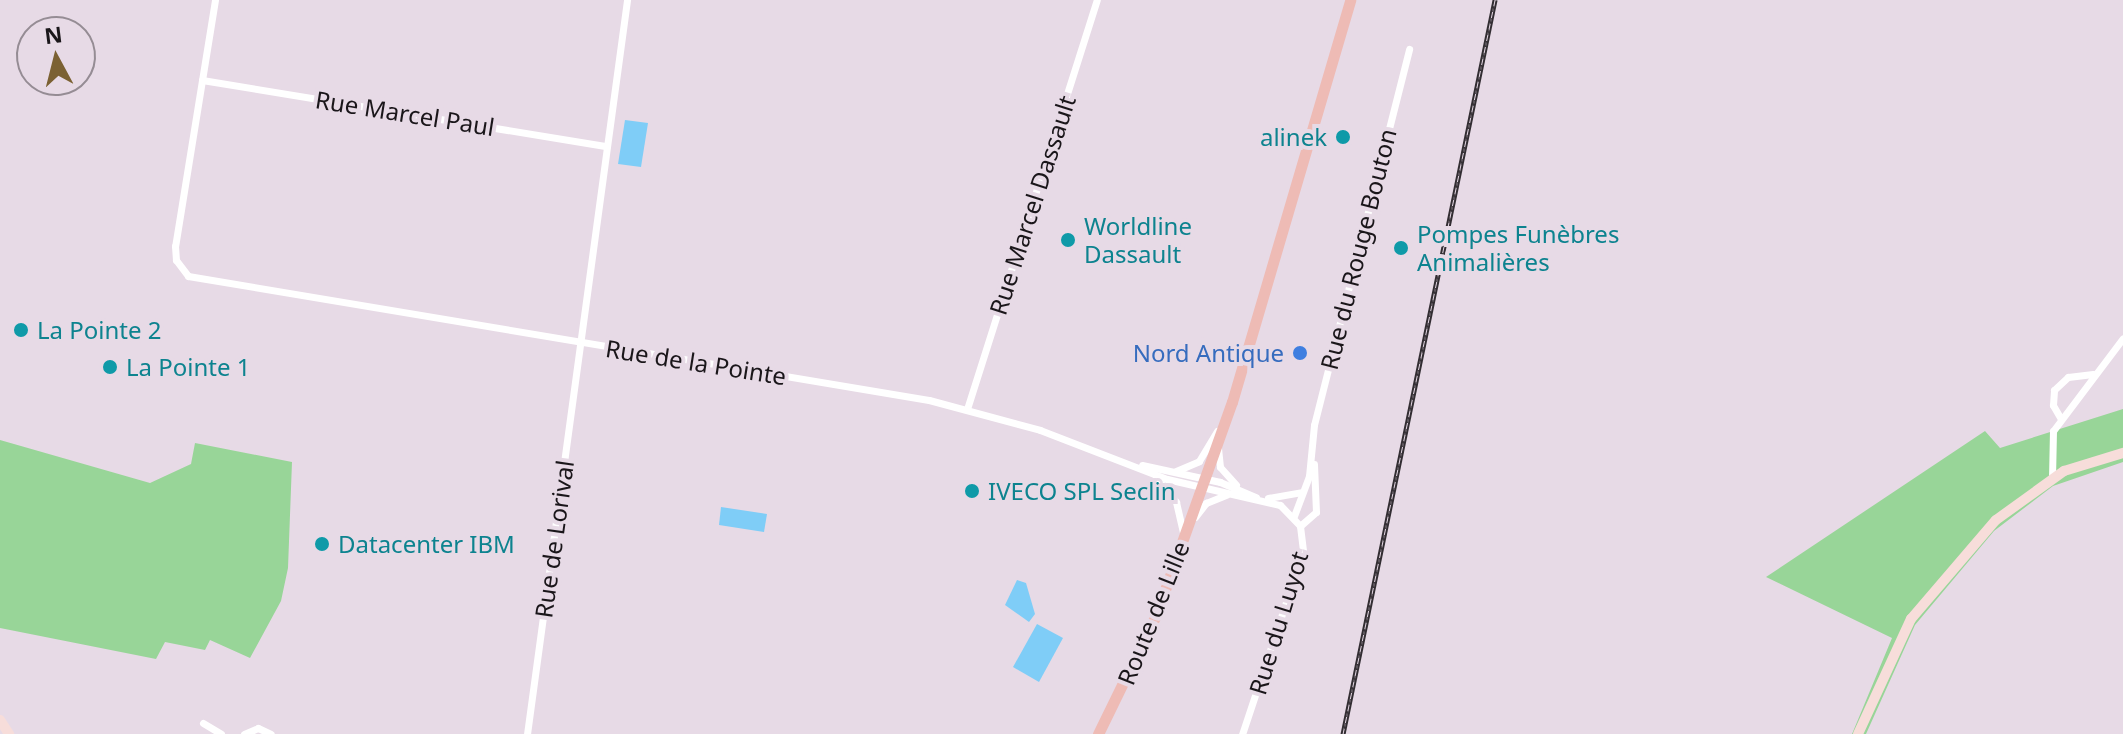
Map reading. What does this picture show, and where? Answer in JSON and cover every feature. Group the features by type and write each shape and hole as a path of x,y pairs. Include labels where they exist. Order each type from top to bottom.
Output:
{"main road":[{"name":"Route de Lille","path":"1098,734 1145,643 1182,544 1276,249 1350,0"},
{"path":"1858,734 1894,648 1928,598 2009,508 2052,478 2123,453"},
{"path":"0,720 9,734"}],"street":[{"path":"202,80 215,0"},
{"path":"580,343 627,0"},
{"name":"Rue Marcel Dassault","path":"967,409 1097,0"},
{"name":"Rue du Rouge Bouton","path":"1294,516 1409,49"},
{"name":"Rue Marcel Paul","path":"202,80 607,146"},
{"name":"Rue de la Pointe","path":"202,80 175,246 184,273 226,286 967,409 1128,461 1155,475 1202,483"},
{"path":"2052,478 2050,442 2061,419 2123,338"},
{"name":"Rue de Lorival","path":"527,734 580,343"},
{"path":"2061,419 2053,405 2054,390 2068,377 2093,374"},
{"path":"1165,470 1194,464 1220,426"},
{"path":"1220,426 1219,462 1239,488"},
{"name":"Rue du Rouge Bouton","path":"1312,450 1317,505"},
{"path":"1128,461 1202,483 1239,488 1260,498 1301,492 1317,505 1314,515 1300,526"},
{"path":"1155,475 1180,510 1182,544"},
{"name":"Rue du Luyot","path":"1202,483 1229,494 1260,498 1294,516 1300,526 1301,559 1242,734"},
{"path":"1182,544 1202,506 1229,494"},
{"path":"203,723 221,734"},
{"path":"244,734 258,728 271,734"}],"green space":[{"path":"2123,409 2123,462 2053,486 1994,531 1915,625 1866,734 1852,734 1892,638 1766,577 1985,431 2000,448"},
{"path":"0,440 150,483 191,464 195,443 292,462 288,568 281,601 250,658 210,640 205,650 165,642 156,659 0,628"}],"water":[{"path":"625,120 648,123 641,167 618,164"},
{"path":"721,507 767,514 764,532 719,525"},
{"path":"1017,580 1026,583 1035,614 1029,622 1005,605"},
{"path":"1037,624 1063,638 1039,682 1013,667"}],"railway":[{"path":"1343,734 1495,0"}],"place":[{"name":"alinek","path":"1343,137"},
{"name":"Worldline Dassault","path":"1068,240"},
{"name":"Pompes Funèbres Animalières","path":"1401,248"},
{"name":"La Pointe 2","path":"21,330"},
{"name":"Nord Antique","path":"1300,353"},
{"name":"La Pointe 1","path":"110,367"},
{"name":"IVECO SPL Seclin","path":"972,491"},
{"name":"Datacenter IBM","path":"322,544"}]}
